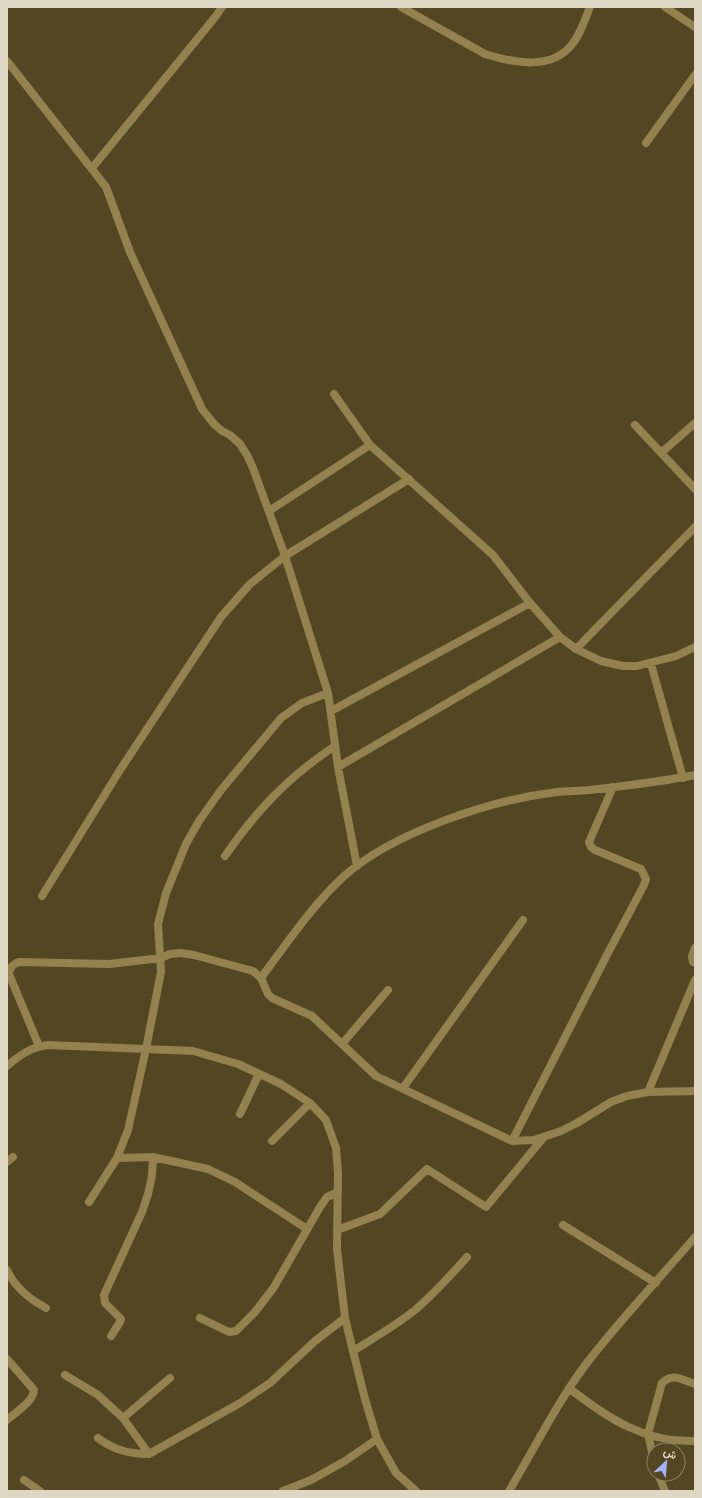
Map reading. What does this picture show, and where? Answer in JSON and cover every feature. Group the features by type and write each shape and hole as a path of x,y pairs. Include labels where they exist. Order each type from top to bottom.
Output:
{"street":[{"path":"92,168 222,7"},
{"path":"401,7 485,54 507,60 543,62 555,59 566,52 574,42 590,7"},
{"path":"666,7 695,27"},
{"path":"7,61 106,187 130,252 202,409 214,424 240,444 253,468 285,556 328,693 338,767 356,866"},
{"path":"646,143 695,75"},
{"path":"334,394 370,445 493,556 530,603 560,637 576,649 601,661 623,666 637,666 651,664 676,656 695,647"},
{"path":"661,453 695,423"},
{"path":"635,425 695,489"},
{"path":"269,511 370,445"},
{"path":"42,896 120,770 221,617 250,584 285,556 409,479"},
{"path":"576,649 695,527"},
{"path":"331,711 530,603"},
{"path":"338,767 560,637"},
{"path":"651,664 683,778"},
{"path":"89,1202 117,1158 128,1130 161,972 161,958 158,949 158,924 166,893 186,844 199,821 221,790 281,718 302,703 328,693"},
{"path":"226,856 240,835 274,795 313,760 335,746"},
{"path":"262,978 310,913 326,894 356,866 393,844 436,824 515,800 557,792 655,783 695,775"},
{"path":"512,1141 646,879 641,869 595,850 591,847 589,842 613,787"},
{"path":"402,1088 524,920"},
{"path":"695,948 692,956 693,962 695,963"},
{"path":"39,1046 9,974 10,968 13,964 18,962 108,964 161,958 170,954 181,953 194,955 253,971 262,978 268,994 272,998 312,1016 376,1076 512,1141 534,1140 545,1136 577,1123 611,1102 627,1096 648,1092 694,1089"},
{"path":"648,1092 695,980"},
{"path":"342,1044 388,990"},
{"path":"7,1066 25,1051 48,1044 193,1051 238,1064 281,1084 310,1103 326,1120 336,1148 338,1192 337,1249 345,1318 365,1398 377,1439 396,1474 416,1491"},
{"path":"240,1114 259,1074"},
{"path":"272,1141 310,1103"},
{"path":"337,1230 380,1214 427,1169 486,1206 545,1136"},
{"path":"117,1158 153,1157 208,1169 235,1182 307,1229"},
{"path":"111,1336 120,1322 120,1319 105,1303 104,1295 142,1212 152,1176 153,1157"},
{"path":"200,1318 229,1332 236,1330 255,1312 274,1287 307,1229 328,1197 338,1192"},
{"path":"563,1225 656,1283"},
{"path":"509,1491 569,1388 604,1342 695,1237"},
{"path":"353,1351 384,1332 414,1310 442,1285 467,1257"},
{"path":"7,1270 19,1290 31,1301 46,1308"},
{"path":"98,1438 109,1446 122,1451 135,1454 149,1454 240,1403 270,1383 315,1342 345,1318"},
{"path":"7,1359 34,1390 34,1395 30,1400 7,1420"},
{"path":"65,1375 98,1395 123,1418 149,1454"},
{"path":"650,1442 648,1434 662,1383 667,1378 674,1376 695,1384"},
{"path":"123,1418 170,1378"},
{"path":"569,1388 591,1406 640,1433 682,1442 695,1441"},
{"path":"283,1491 311,1480 346,1462 377,1439"},
{"path":"24,1480 40,1491"}]}
